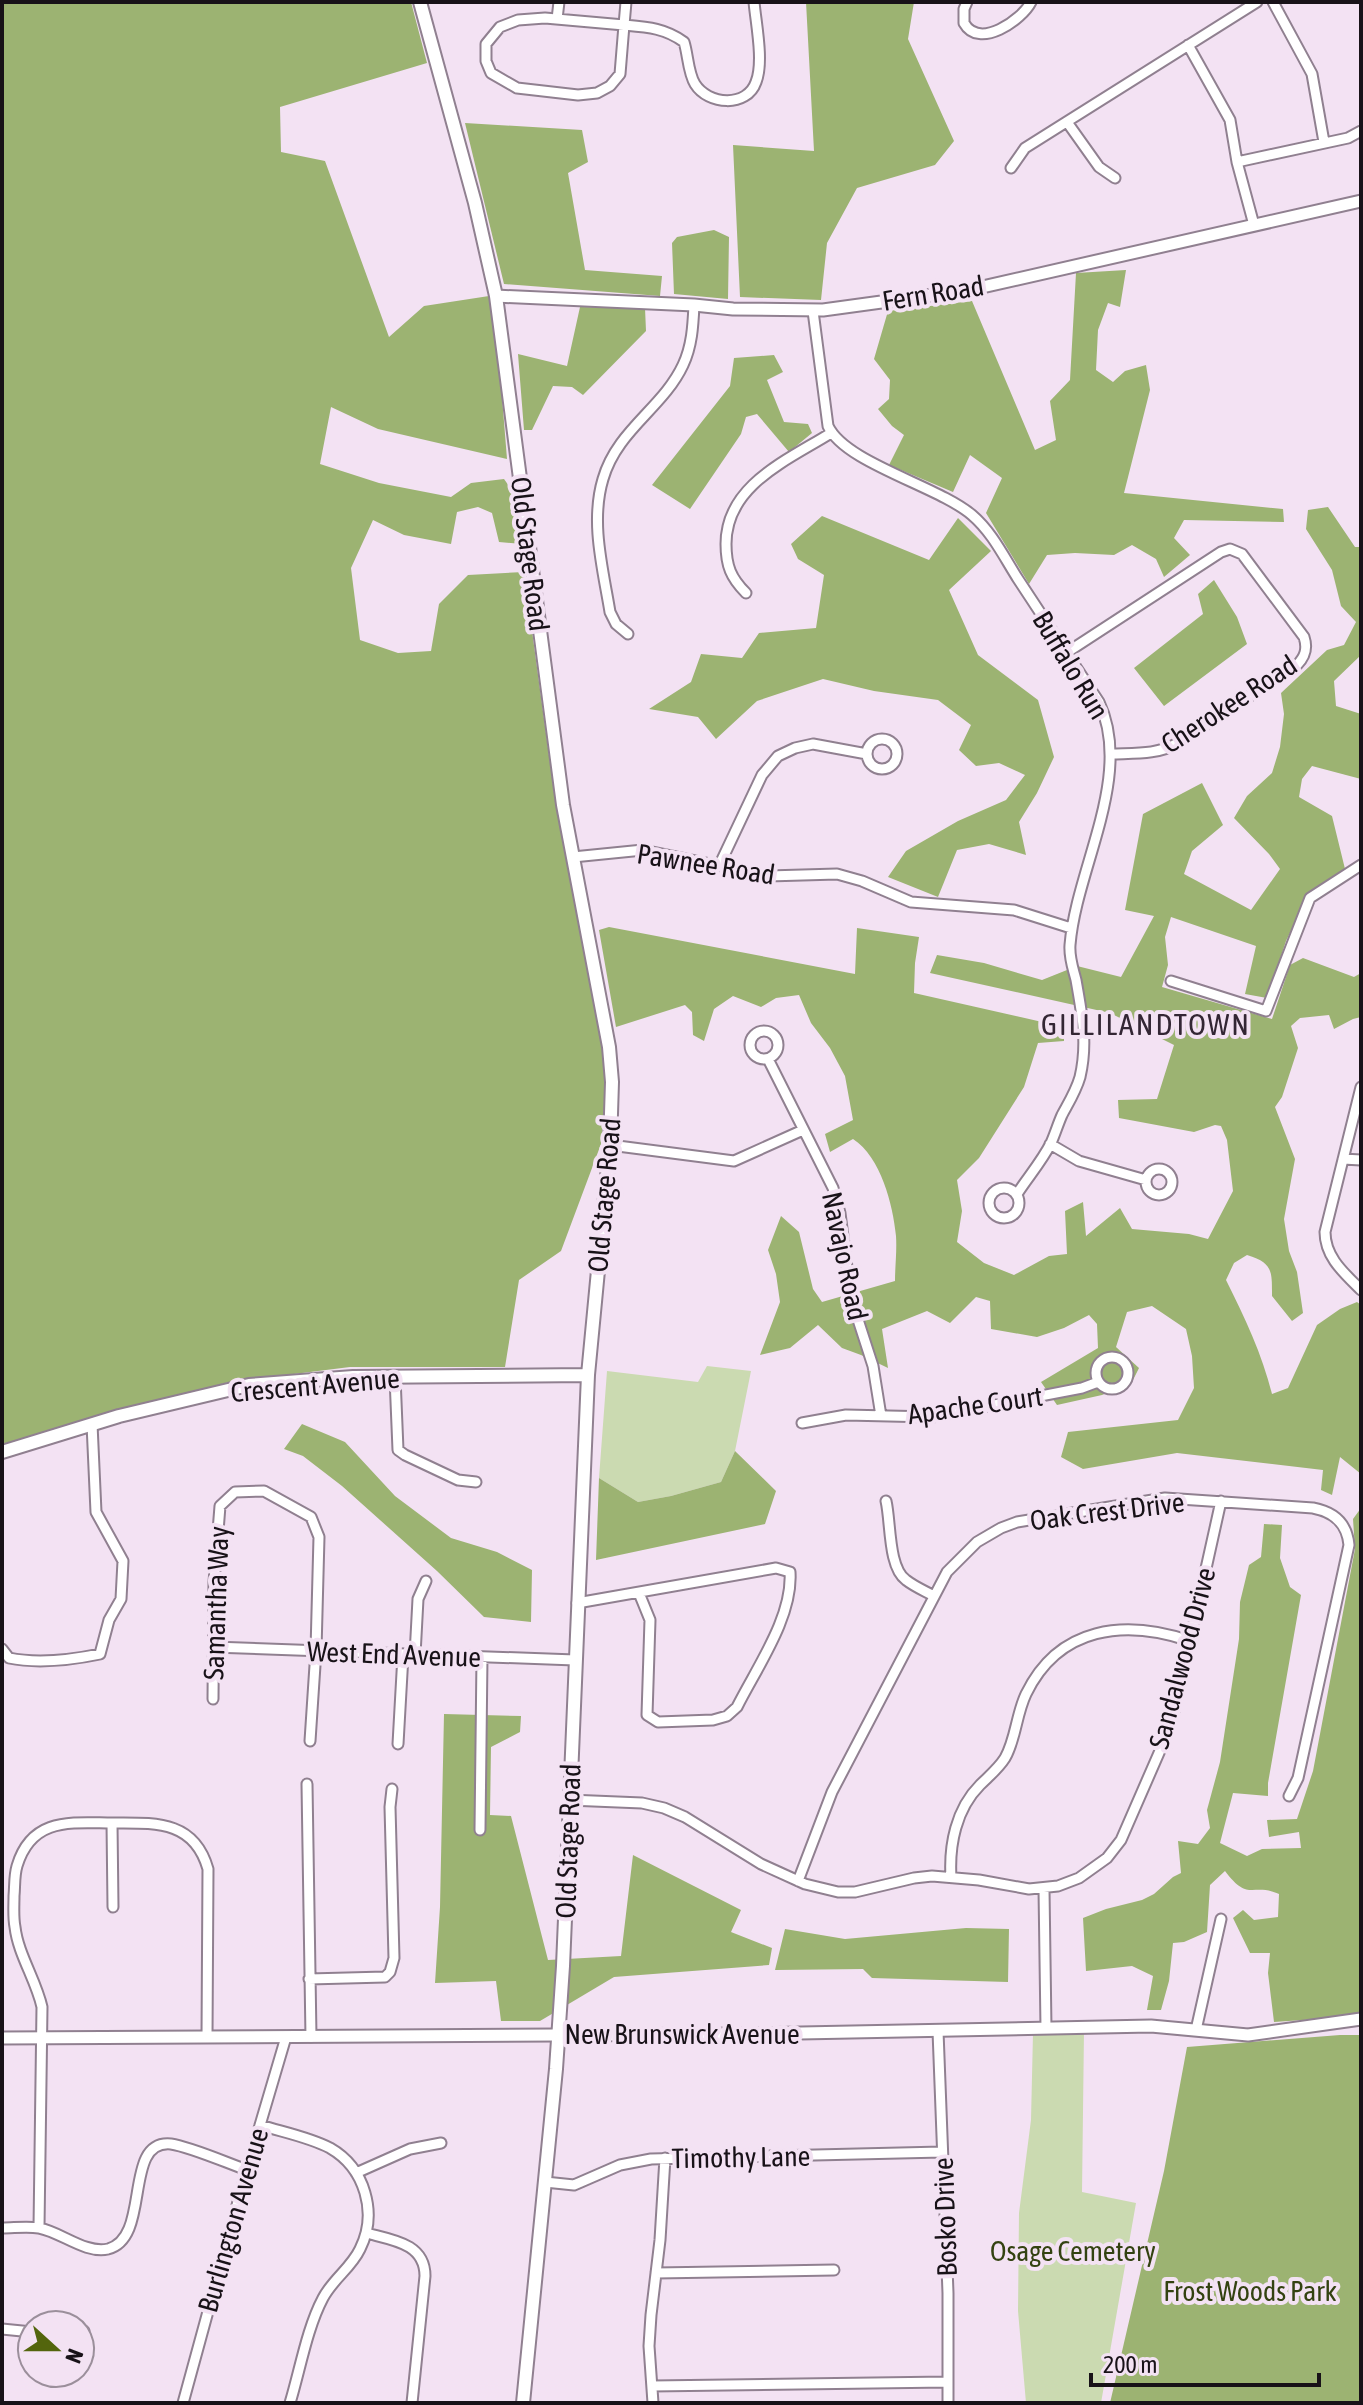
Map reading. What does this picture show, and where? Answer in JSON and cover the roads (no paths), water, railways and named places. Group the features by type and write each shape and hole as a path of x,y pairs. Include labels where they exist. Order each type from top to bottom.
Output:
{"main road":[{"name":"Old Stage Road","path":"420,2 475,203 496,296 563,805 609,1047 612,1082 610,1145 588,1375 559,2035 523,2403"},
{"name":"Crescent Avenue","path":"2,1452 92,1424 249,1385 353,1377 588,1375"}],"street":[{"path":"557,19 559,2"},
{"path":"626,2 624,25 620,74 610,86 597,93 578,95 517,88 491,73 486,61 486,44 500,27 518,20 557,19 624,25 654,27 670,31 684,42 692,79 697,87 721,101 736,100 756,85 759,68 754,2"},
{"path":"967,2 964,23 973,33 985,35 997,31 1027,9 1031,2"},
{"path":"1011,168 1025,148 1257,2"},
{"path":"1273,2 1312,74 1324,142"},
{"path":"1188,45 1230,120 1237,162 1254,225"},
{"path":"1067,122 1099,167 1115,178"},
{"path":"1237,162 1348,138 1361,131"},
{"name":"Fern Road","path":"496,296 813,311 969,290 1361,201"},
{"path":"628,634 616,624 610,612 598,532 599,493 607,466 621,441 671,384 683,364 690,343 694,305"},
{"path":"746,593 733,581 726,554 726,536 733,508 758,479 831,433 813,311"},
{"name":"Buffalo Run","path":"831,433 853,451 959,505 974,516 986,529 1104,713 1110,733 1111,754 1093,850 1071,928 1070,959 1084,1023 1084,1054 1074,1094 1050,1144 1017,1194"},
{"name":"Cherokee Road","path":"1066,653 1230,549 1242,554 1304,637 1304,656 1297,665 1178,743 1154,753 1111,754"},
{"path":"719,866 762,775 778,756 813,744 867,754"},
{"name":"Pawnee Road","path":"573,857 643,850 781,877 837,874 911,902 1014,910 1071,928"},
{"path":"1171,981 1266,1011 1310,898 1361,865"},
{"name":"Navajo Road","path":"768,1059 833,1188 840,1213 851,1298 873,1366 881,1416"},
{"path":"1361,1087 1326,1224 1325,1240 1337,1265 1361,1290"},
{"path":"610,1145 734,1161 803,1130"},
{"path":"1050,1144 1079,1161 1146,1180"},
{"path":"1343,1159 1361,1160"},
{"path":"395,1377 398,1450 458,1480 476,1482"},
{"name":"Apache Court","path":"802,1423 846,1415 932,1417 1082,1388 1098,1382"},
{"path":"2,1649 9,1658 20,1660 75,1659 100,1654 109,1620 121,1599 123,1561 96,1512 92,1424"},
{"name":"Samantha Way","path":"213,1699 214,1582 220,1506 235,1492 264,1491 311,1517 319,1537 310,1741"},
{"name":"Oak Crest Drive","path":"798,1881 832,1792 947,1572 966,1551 989,1534 1017,1522 1165,1498 1323,1510 1342,1523 1349,1545 1298,1778 1289,1796"},
{"path":"886,1501 898,1571 903,1579 934,1596"},
{"name":"Sandalwood Drive","path":"569,1800 642,1803 664,1808 685,1817 761,1864 798,1881 838,1892 855,1892 914,1878 951,1877 1029,1889 1044,1889 1068,1882 1089,1872 1107,1858 1121,1840 1166,1733 1175,1708 1221,1501"},
{"path":"577,1603 776,1568 790,1572 791,1589 780,1625 737,1707 727,1716 713,1720 658,1722 647,1715 650,1620 639,1593"},
{"path":"415,1655 418,1599 426,1581"},
{"path":"951,1877 954,1836 963,1810 1005,1758 1027,1692 1050,1660 1082,1638 1103,1631 1147,1631 1190,1641"},
{"name":"West End Avenue","path":"213,1647 575,1660"},
{"path":"398,1744 403,1655"},
{"path":"480,1830 482,1657"},
{"path":"307,1784 311,2037"},
{"path":"309,1979 385,1977 390,1972 394,1958 392,1789"},
{"path":"39,2228 42,2007 39,1990 14,1925 19,1861 33,1839 61,1823 158,1823 171,1827 192,1841 208,1869 207,2037"},
{"path":"112,1823 113,1907"},
{"path":"1044,1889 1046,2028"},
{"path":"1196,2030 1221,1919"},
{"name":"New Brunswick Avenue","path":"2,2038 559,2035 1151,2026 1248,2035 1361,2019"},
{"name":"Bosko Drive","path":"938,2031 948,2293 948,2403"},
{"name":"Burlington Avenue","path":"183,2403 286,2037"},
{"path":"260,2125 322,2144 342,2157 356,2173 367,2198 366,2233 354,2260 322,2300 290,2403"},
{"path":"356,2173 410,2149 441,2143"},
{"path":"2,2228 39,2228 93,2249 105,2249 117,2245 129,2231 144,2161 152,2150 164,2145 177,2146 247,2170"},
{"name":"Timothy Lane","path":"545,2182 574,2185 620,2165 665,2158 942,2152"},
{"path":"653,2403 650,2331 665,2158"},
{"path":"366,2233 406,2244 417,2252 424,2263 412,2403"},
{"path":"656,2273 834,2270"},
{"path":"652,2386 947,2382"}],"district":[{"name":"GILLILANDTOWN","path":"1146,1024"}],"park label":[{"name":"Osage Cemetery","path":"1073,2251"},
{"name":"Frost Woods Park","path":"1250,2291"}]}
